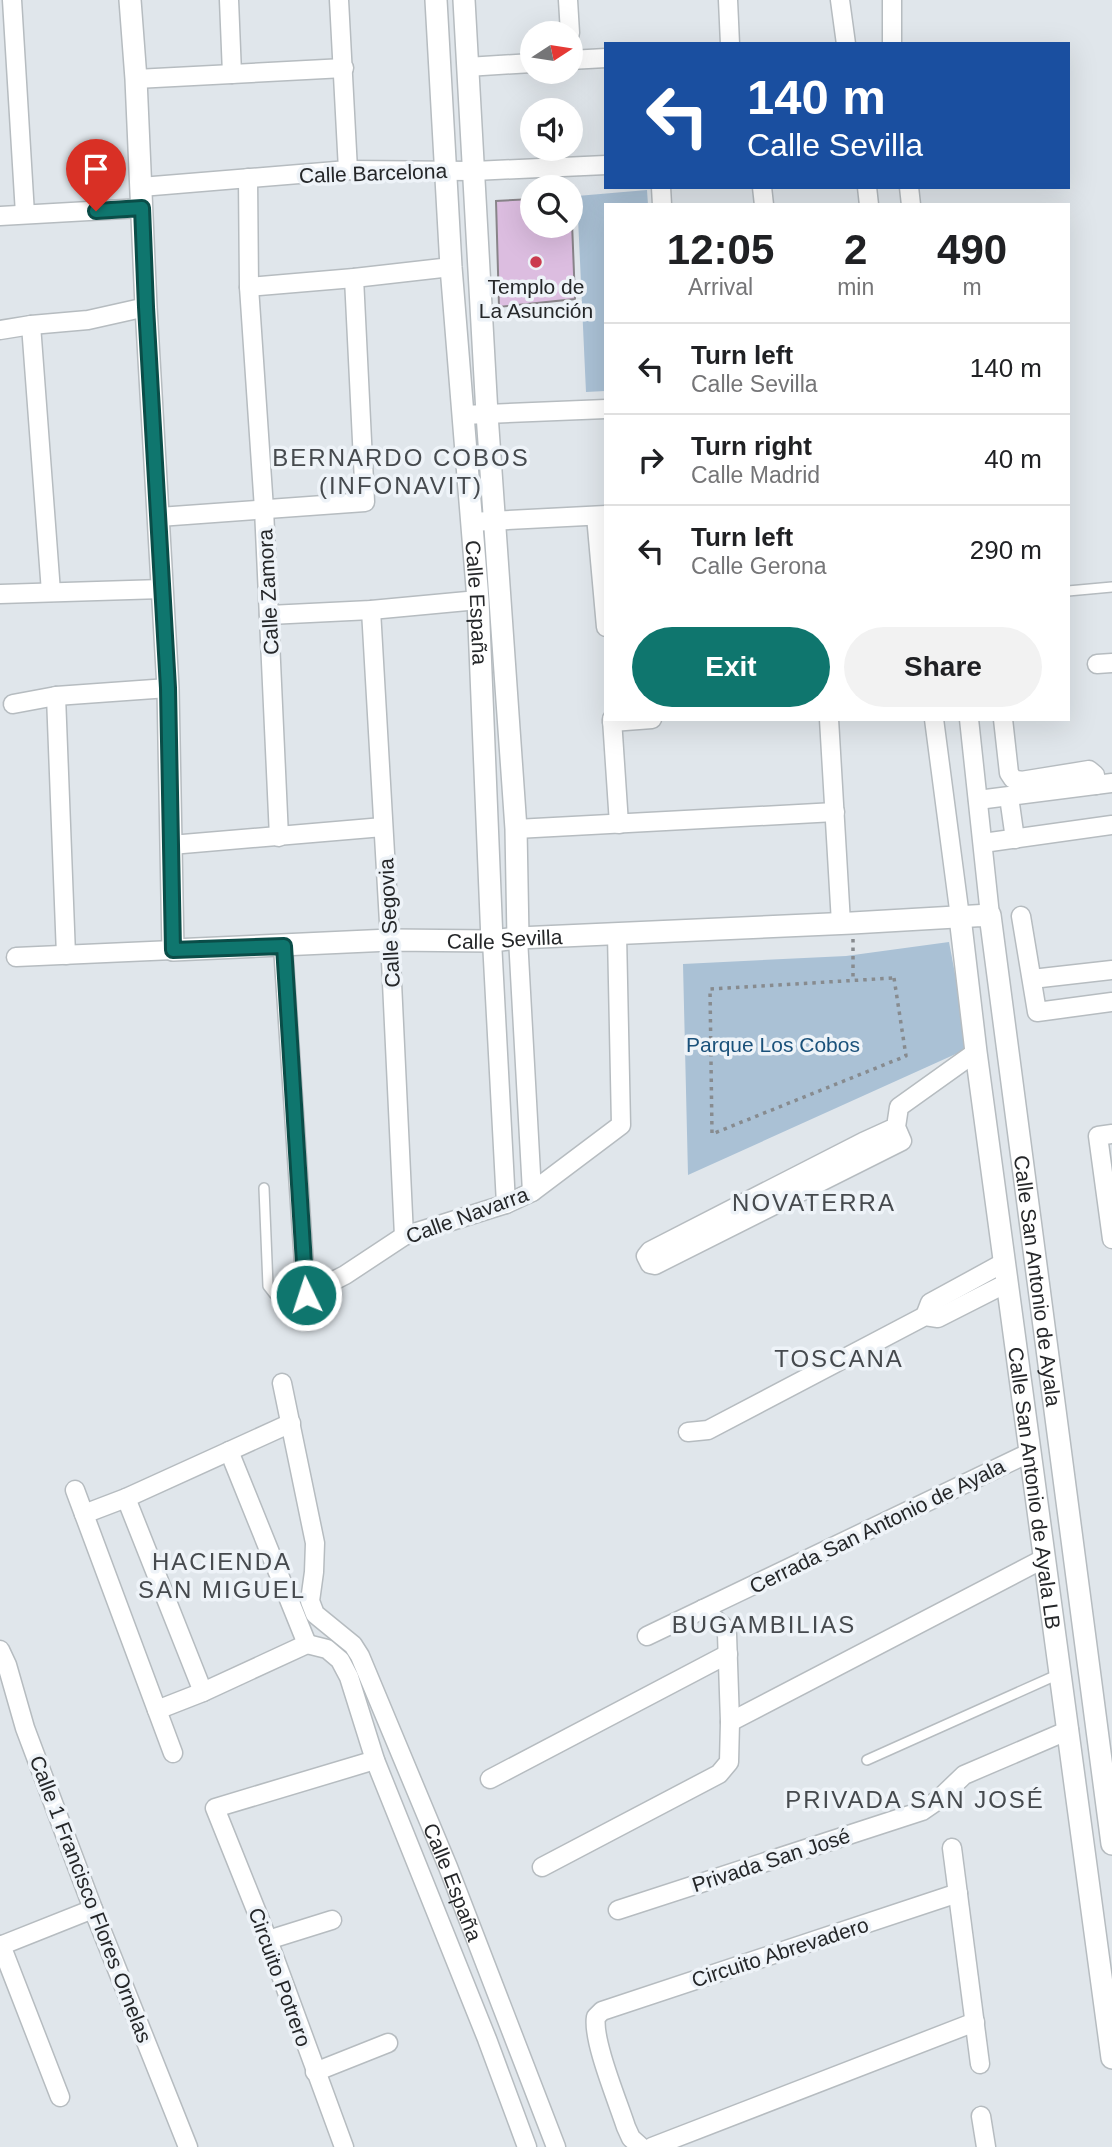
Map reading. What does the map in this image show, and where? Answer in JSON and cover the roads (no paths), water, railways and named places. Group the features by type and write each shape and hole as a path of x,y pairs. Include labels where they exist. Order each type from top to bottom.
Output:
{"street":[{"path":"0,0 13,0 25,214"},
{"path":"130,0 168,688 173,950"},
{"path":"229,0 232,74"},
{"path":"339,0 348,170"},
{"name":"Calle España","path":"436,0 452,267 478,600 506,1204"},
{"name":"Calle España","path":"464,0 487,414 516,829 518,938 532,1192"},
{"path":"568,0 569,21"},
{"path":"728,0 730,42"},
{"path":"840,0 846,42"},
{"path":"892,0 892,42"},
{"path":"583,59 604,58"},
{"path":"467,67 520,64"},
{"path":"136,79 344,68"},
{"name":"Calle Barcelona","path":"0,216 142,198 248,178 348,170 474,171 604,165"},
{"name":"Calle Zamora","path":"248,178 249,286 270,615 279,837"},
{"path":"249,286 452,267"},
{"path":"159,517 365,502 354,278"},
{"path":"0,330 88,320 146,307"},
{"path":"31,325 51,592"},
{"path":"463,415 604,409"},
{"path":"471,522 601,515 604,597"},
{"path":"0,594 162,589"},
{"path":"270,615 371,610 478,600"},
{"name":"Calle Segovia","path":"371,610 404,1236"},
{"path":"13,704 56,696 168,688"},
{"path":"56,696 66,955"},
{"path":"612,721 619,824"},
{"path":"829,721 846,923"},
{"path":"934,721 960,917"},
{"name":"Calle San Antonio de Ayala","path":"969,721 990,915 1112,1844"},
{"path":"1003,721 1009,773 1013,779 1089,770 1104,784"},
{"path":"978,800 1104,784"},
{"path":"1009,797 1015,839"},
{"path":"516,829 835,812"},
{"path":"983,843 1112,825"},
{"path":"171,845 383,827"},
{"name":"Calle Sevilla","path":"16,957 390,940 492,941 990,915"},
{"path":"1021,916 1037,1012 1112,1002"},
{"name":"Calle San Antonio de Ayala LB","path":"960,917 1112,2058"},
{"name":"Calle Navarra","path":"306,1295 345,1275 404,1236 506,1204 532,1192 621,1125 617,934"},
{"path":"284,946 306,1295"},
{"path":"1032,979 1112,970"},
{"path":"752,1208 650,1251 646,1256 650,1264 655,1265 752,1208 822,1172 902,1141 897,1127 899,1107 976,1052"},
{"path":"1105,1135 1112,1238"},
{"path":"999,1219 1031,1216"},
{"path":"925,1316 930,1303 1005,1262"},
{"path":"688,1432 708,1430 925,1316 938,1318 1007,1283"},
{"path":"282,1383 315,1543 310,1601 292,1608"},
{"path":"84,1514 126,1498 292,1423"},
{"path":"157,1710 204,1692 307,1644 229,1451"},
{"name":"Cerrada San Antonio de Ayala","path":"647,1636 1031,1452"},
{"path":"75,1490 173,1753"},
{"path":"126,1498 204,1692"},
{"path":"730,1722 1045,1558"},
{"name":"Calle España","path":"310,1601 315,1614 353,1645 360,1656 448,1867 556,2147"},
{"path":"542,1867 719,1774 729,1762 727,1634 723,1626 703,1609"},
{"path":"1055,1633 1086,1630"},
{"name":"Calle España","path":"307,1644 327,1649 340,1660 349,1677 375,1760 487,2039 527,2147"},
{"name":"Calle 1 Francisco Flores Ornelas","path":"0,1650 25,1728 93,1909 188,2147"},
{"path":"490,1779 729,1654"},
{"name":"Privada San José","path":"618,1910 922,1811 964,1775 1069,1730"},
{"name":"Circuito Potrero","path":"344,2147 268,1940 215,1808 375,1760"},
{"path":"1078,1800 1106,1797"},
{"path":"952,1848 980,2064"},
{"name":"Circuito Abrevadero","path":"641,2147 631,2138 626,2127 599,2044 594,2026 596,2017 602,2011 958,1894"},
{"path":"61,2097 0,1945 93,1909"},
{"path":"268,1940 332,1920"},
{"path":"652,2147 975,2022"},
{"path":"487,2039 511,2029"},
{"path":"316,2072 388,2043"},
{"path":"981,2116 986,2147"}],"lane":[{"path":"1070,591 1112,587"},
{"path":"264,1188 268,1286 275,1296 306,1295"},
{"path":"867,1760 1061,1673"}],"place":[{"name":"Templo de La Asunción","path":"536,262"}],"district":[{"name":"BERNARDO COBOS (INFONAVIT)","path":"401,471"},
{"name":"NOVATERRA","path":"814,1202"},
{"name":"TOSCANA","path":"839,1358"},
{"name":"HACIENDA SAN MIGUEL","path":"222,1575"},
{"name":"BUGAMBILIAS","path":"764,1624"},
{"name":"PRIVADA SAN JOSÉ","path":"915,1799"}],"park label":[{"name":"Parque Los Cobos","path":"773,1044"}]}
